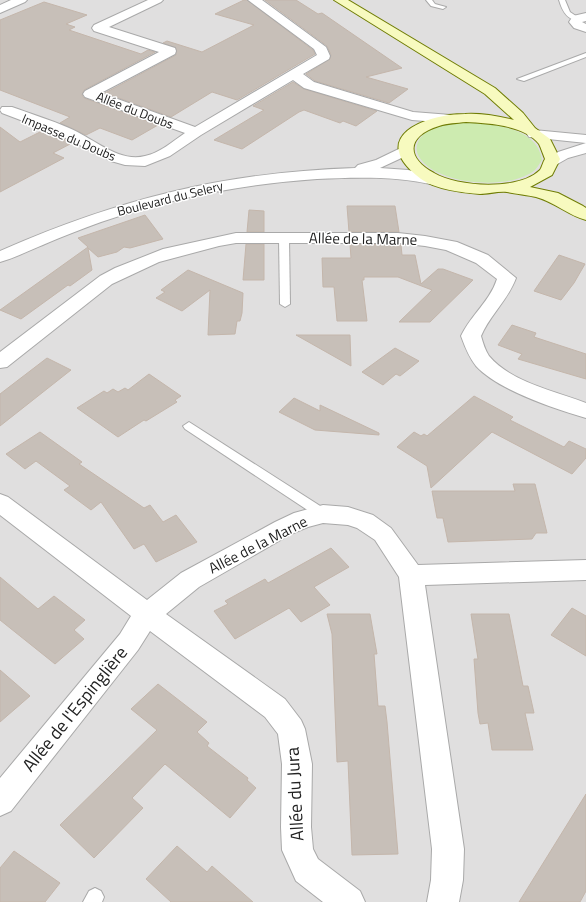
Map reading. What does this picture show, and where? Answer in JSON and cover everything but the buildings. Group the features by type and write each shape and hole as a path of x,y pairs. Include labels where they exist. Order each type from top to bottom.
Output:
{"main road":[{"path":"340,0 502,100 532,132 550,148 558,173 586,199"},
{"path":"461,75 480,95 481,105 469,114 427,125 411,135 406,143 405,151 407,159 413,167 435,180 463,188 541,192 562,200 586,215"},
{"path":"453,119 477,118 499,121 532,132"},
{"path":"493,190 514,188 531,183 547,173 558,173"}],"street":[{"path":"0,9 21,0"},
{"name":"Allée du Doubs","path":"156,0 98,28 170,51 90,94 196,132"},
{"path":"196,132 324,56 320,47 254,0"},
{"path":"581,18 576,24 586,28"},
{"path":"294,74 309,85 380,108 426,119 453,119"},
{"path":"380,108 403,119 409,126 411,135"},
{"name":"Impasse du Doubs","path":"7,110 73,136 110,156 130,162 146,160 161,154 196,132"},
{"path":"532,132 586,139"},
{"path":"558,173 563,155 586,148"},
{"name":"Boulevard du Selery","path":"349,173 381,163 405,151"},
{"name":"Boulevard du Selery","path":"0,257 50,235 137,204 240,181 285,176 349,173 410,175 435,180"},
{"name":"Allée de la Marne","path":"0,362 106,280 123,270 149,260 211,242 236,238 398,238 451,246 482,259 507,278 504,288 476,323 471,336 483,362 501,376 521,386 586,411"},
{"path":"0,503 147,614"},
{"name":"Allée de la Marne","path":"147,614 190,580 283,528 302,519 323,514 348,516 365,521 377,529 383,534 411,575"},
{"path":"443,902 447,880 448,849 411,575 586,570"},
{"name":"Allée de l'Espinglière","path":"0,801 130,642 147,614"},
{"name":"Allée du Jura","path":"147,614 276,708 291,729 297,764 296,827 298,850 307,870 349,902"}],"lane":[{"path":"429,0 431,4 443,7"},
{"path":"562,0 567,13 581,18"},
{"path":"563,56 586,48"},
{"path":"521,79 586,56"},
{"path":"284,238 285,304"},
{"path":"189,426 323,514"}],"shaded area":[{"path":"0,0 586,0 586,902 0,902"}],"green space":[{"path":"479,122 508,128 527,136 534,142 539,150 542,160 536,169 524,176 511,180 479,182 448,177 435,171 425,164 419,157 417,145 422,135 436,127 454,123"}]}
